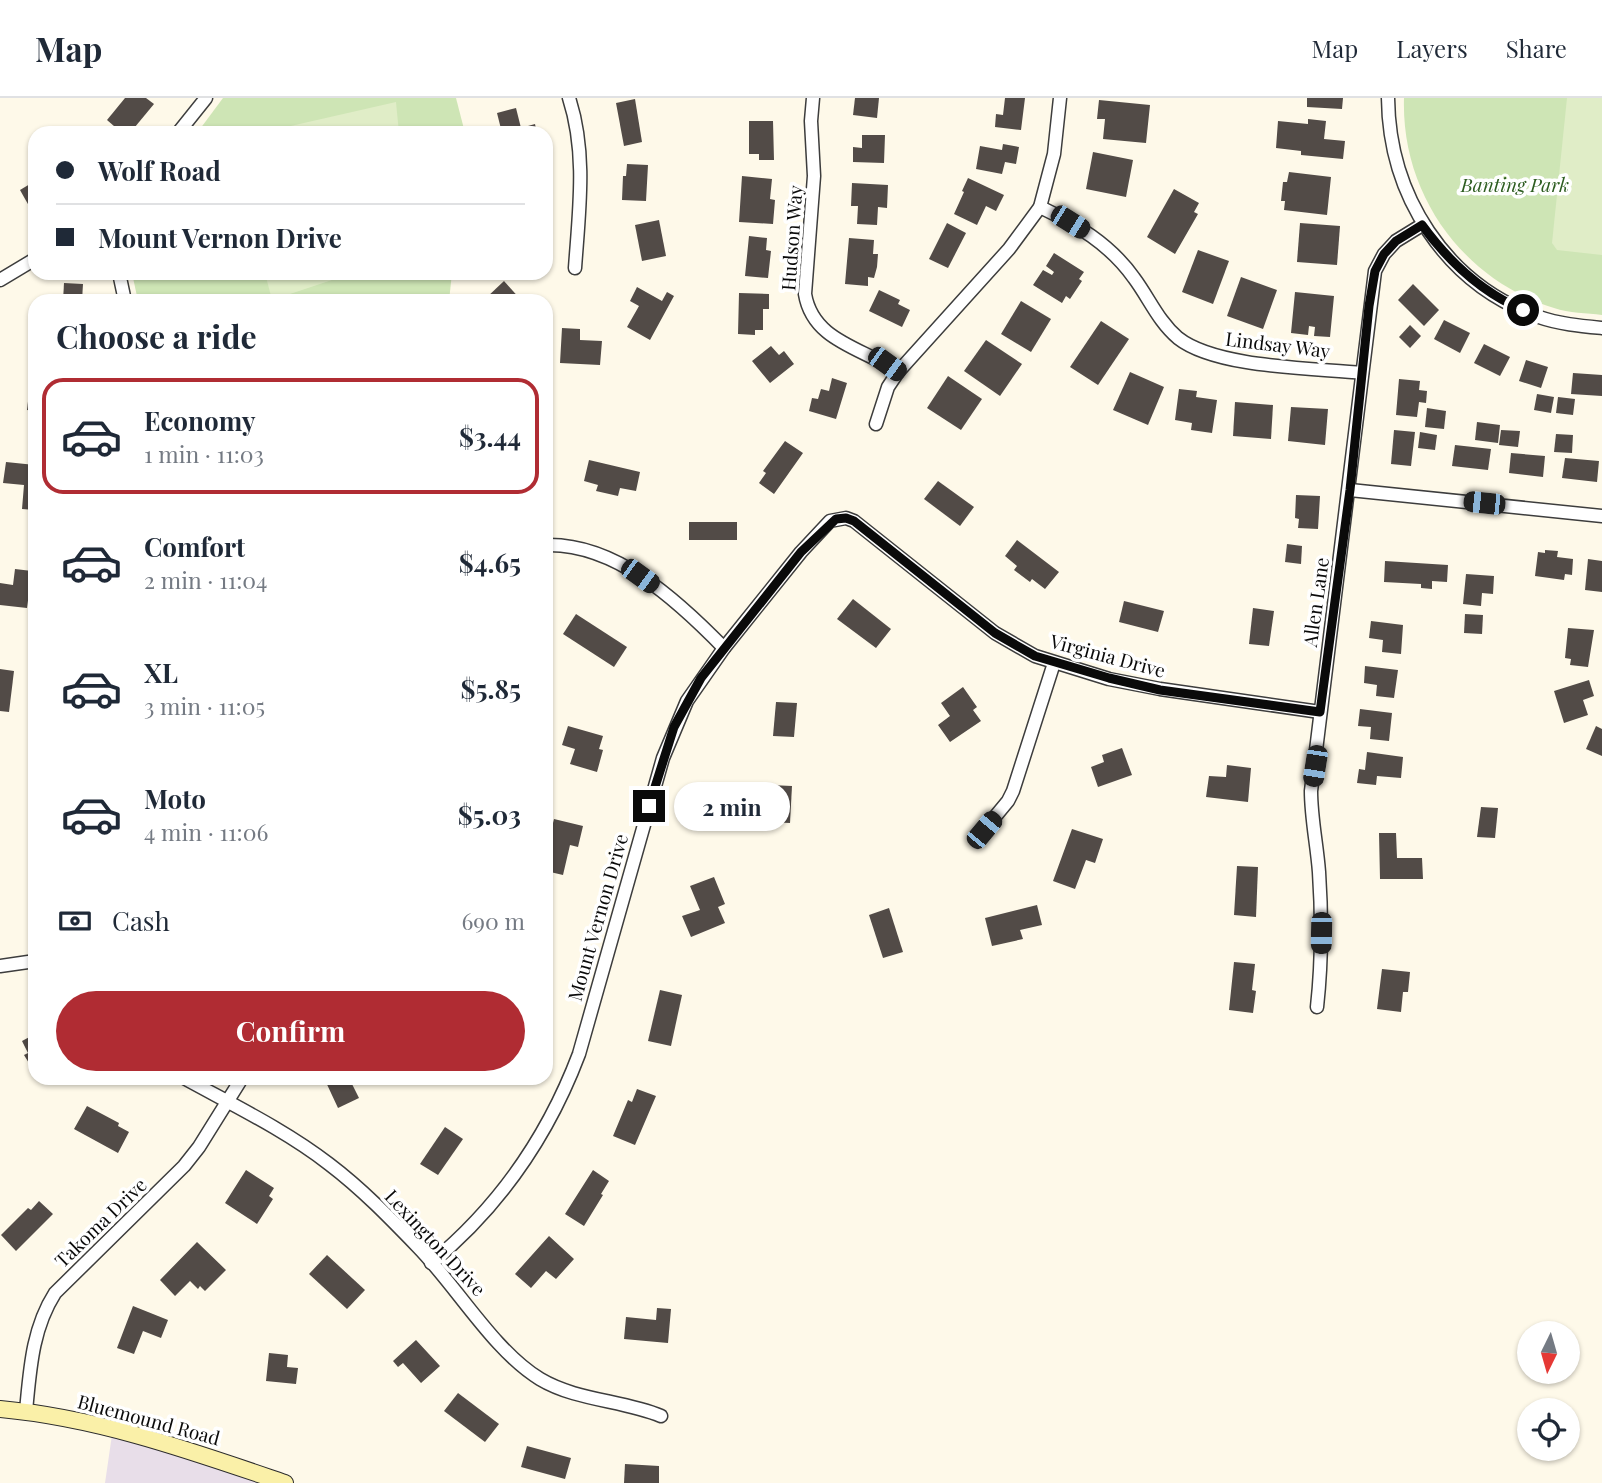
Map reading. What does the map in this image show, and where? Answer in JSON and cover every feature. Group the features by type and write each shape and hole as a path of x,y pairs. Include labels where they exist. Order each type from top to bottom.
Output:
{"main road":[{"name":"Bluemound Road","path":"0,1409 26,1411 137,1434 285,1483"}],"street":[{"path":"184,126 206,98"},
{"path":"569,98 578,134 581,170 575,268"},
{"name":"Hudson Way","path":"813,98 811,121 814,176 805,294 807,304 812,317 823,331 898,372"},
{"path":"876,424 888,387 898,372 1009,249 1040,207 1054,154 1060,98"},
{"path":"1388,98 1391,141 1398,171 1422,225 1455,265 1480,287 1509,304 1554,321 1602,328"},
{"name":"Lindsay Way","path":"1040,207 1070,222 1110,251 1132,275 1162,322 1179,339 1193,348 1203,353 1248,362 1362,373"},
{"name":"Allen Lane","path":"1317,1007 1321,973 1322,913 1311,791 1375,271 1384,254 1396,241 1422,225"},
{"path":"0,280 28,263"},
{"path":"1350,490 1602,516"},
{"name":"Virginia Drive","path":"846,518 854,521 899,555 995,633 1017,647 1054,663 1109,678 1196,696 1320,712"},
{"name":"Mount Vernon Drive","path":"431,1263 454,1244 508,1184 530,1154 570,1078 663,758 687,701 724,648 775,588 801,552 831,521 846,518"},
{"path":"553,546 572,547 620,564 667,597 724,648"},
{"path":"984,830 1013,791 1054,663"},
{"path":"0,966 28,962"},
{"name":"Lexington Drive","path":"197,1085 301,1144 337,1170 377,1206 525,1368 542,1380 575,1393 642,1408 662,1416"},
{"name":"Takoma Drive","path":"26,1411 37,1329 54,1293 184,1166 238,1085"}],"shaded area":[{"path":"113,1428 284,1483 105,1483"}],"green space":[{"path":"223,98 456,98 463,126 202,126"},
{"name":"Banting Park","path":"1404,98 1602,98 1602,315 1560,310 1521,295 1492,277 1466,255 1444,228 1426,199 1413,167 1406,133"},
{"path":"1567,98 1602,98 1602,255 1557,250 1552,243"},
{"path":"396,102 398,126 291,126"},
{"path":"134,280 451,280 450,294 136,294"},
{"path":"267,280 332,280 290,294 270,294"}],"building":[{"path":"125,98 146,98 154,104 136,126 114,126 107,120"},
{"path":"855,98 879,98 877,118 853,115"},
{"path":"1005,98 1025,98 1021,130 995,127 996,114 1003,115"},
{"path":"1307,98 1343,98 1342,109 1307,107"},
{"path":"635,99 642,142 624,146 616,103"},
{"path":"1099,100 1150,105 1146,143 1103,139 1105,119 1097,119"},
{"path":"516,108 520,126 500,126 497,113"},
{"path":"1308,119 1326,121 1324,139 1345,141 1343,159 1301,155 1301,151 1276,148 1278,121 1308,124"},
{"path":"749,121 773,121 774,160 759,160 759,154 749,154"},
{"path":"862,135 885,135 884,163 853,162 853,147 862,148"},
{"path":"1003,144 1019,147 1016,164 1005,162 1002,174 976,169 980,146 1002,150"},
{"path":"1093,152 1133,160 1126,197 1086,189"},
{"path":"627,164 648,165 646,201 622,200 623,176 626,176"},
{"path":"1289,172 1331,177 1327,215 1284,210 1285,201 1281,201 1283,182 1287,182"},
{"path":"742,176 772,179 770,199 775,200 773,224 739,222"},
{"path":"968,178 1004,195 996,211 986,206 977,225 954,214"},
{"path":"852,183 888,185 887,208 878,207 877,225 857,224 858,206 851,206"},
{"path":"28,185 28,204 20,190"},
{"path":"1174,189 1199,203 1194,212 1198,214 1175,254 1147,237"},
{"path":"659,220 666,256 642,261 635,225"},
{"path":"947,223 966,233 948,268 929,259"},
{"path":"1300,223 1340,226 1337,265 1297,262"},
{"path":"749,236 767,238 766,250 771,251 768,278 745,276"},
{"path":"849,238 874,240 873,254 878,254 877,267 874,278 868,277 868,286 845,284"},
{"path":"1198,250 1229,261 1213,304 1182,292"},
{"path":"1054,253 1084,272 1079,279 1082,281 1070,299 1066,296 1062,303 1033,285 1043,270 1052,275 1054,272 1046,266"},
{"path":"1241,277 1277,290 1263,329 1227,316"},
{"path":"504,281 516,294 490,294"},
{"path":"64,283 83,284 82,294 63,294"},
{"path":"1413,284 1439,310 1424,326 1398,300"},
{"path":"637,287 662,301 667,292 674,296 650,340 627,327 639,306 630,301"},
{"path":"879,290 900,300 898,304 910,310 902,327 869,311"},
{"path":"1295,292 1334,296 1330,337 1314,336 1315,327 1309,326 1308,335 1291,333"},
{"path":"739,293 769,294 769,309 763,309 763,330 755,330 755,335 738,334"},
{"path":"1021,301 1051,319 1031,352 1001,334"},
{"path":"1444,320 1470,333 1460,353 1434,339"},
{"path":"1101,321 1129,339 1098,385 1070,367"},
{"path":"1410,325 1421,336 1410,348 1399,337"},
{"path":"562,328 580,329 580,340 602,341 600,365 560,363"},
{"path":"986,340 1022,364 1000,396 964,371"},
{"path":"1484,344 1510,357 1500,376 1474,363"},
{"path":"771,346 779,355 784,351 794,364 770,383 752,361"},
{"path":"1526,360 1548,367 1541,388 1519,381"},
{"path":"1130,372 1164,387 1148,425 1113,410"},
{"path":"1573,373 1602,375 1602,396 1571,394"},
{"path":"948,376 982,399 961,430 927,408"},
{"path":"832,378 847,383 836,419 809,411 812,398 818,399 821,389 829,391"},
{"path":"1399,379 1420,381 1419,390 1427,391 1426,403 1419,402 1417,417 1396,415"},
{"path":"1179,389 1197,391 1196,397 1217,400 1212,433 1191,430 1192,423 1175,420"},
{"path":"1537,394 1554,397 1551,413 1534,410"},
{"path":"1558,397 1575,399 1573,415 1556,413"},
{"path":"1235,402 1273,405 1271,439 1233,436"},
{"path":"1291,407 1328,409 1325,445 1288,441"},
{"path":"1427,408 1446,411 1444,429 1425,427"},
{"path":"1477,422 1500,425 1498,443 1475,440"},
{"path":"1394,430 1415,432 1411,466 1391,464"},
{"path":"1501,430 1520,431 1518,447 1499,445"},
{"path":"1420,432 1437,435 1435,450 1418,448"},
{"path":"1556,434 1573,435 1572,453 1554,452"},
{"path":"785,441 803,453 774,494 759,483 766,473 763,471"},
{"path":"1455,445 1491,449 1488,470 1452,466"},
{"path":"1511,453 1545,456 1543,477 1509,473"},
{"path":"1565,458 1599,461 1597,482 1562,478"},
{"path":"589,460 640,472 636,491 620,488 618,496 596,491 598,485 584,481"},
{"path":"6,462 28,464 28,509 22,509 24,485 3,483"},
{"path":"938,481 974,507 960,526 924,499"},
{"path":"1296,495 1320,496 1318,529 1298,528 1299,519 1295,518"},
{"path":"689,522 737,522 737,540 689,540"},
{"path":"1017,540 1059,572 1045,589 1014,570 1017,566 1005,556"},
{"path":"1287,544 1302,546 1301,564 1285,562"},
{"path":"1545,550 1558,551 1557,557 1573,559 1572,575 1565,574 1564,580 1535,576 1538,552 1545,553"},
{"path":"1588,559 1602,561 1602,592 1585,590"},
{"path":"1385,561 1448,565 1447,582 1432,581 1432,589 1421,588 1421,584 1384,582"},
{"path":"15,569 28,571 27,608 0,605 0,583 13,585"},
{"path":"1466,574 1494,576 1493,594 1482,593 1481,606 1463,604"},
{"path":"853,599 891,629 876,648 837,619"},
{"path":"1124,601 1164,611 1158,632 1119,622"},
{"path":"1253,608 1274,611 1269,646 1249,644"},
{"path":"576,614 627,647 614,667 563,634"},
{"path":"1465,614 1483,615 1482,634 1464,633"},
{"path":"1371,621 1403,625 1401,654 1382,652 1383,640 1369,638"},
{"path":"1568,628 1594,630 1588,667 1570,665 1571,659 1565,658"},
{"path":"1365,666 1398,670 1394,698 1376,696 1377,685 1364,683"},
{"path":"0,669 14,671 9,712 0,711"},
{"path":"1589,680 1594,696 1583,700 1588,715 1564,723 1554,691"},
{"path":"963,687 977,707 973,710 981,721 950,742 938,725 950,716 941,703"},
{"path":"776,702 797,703 794,737 773,736"},
{"path":"1360,709 1392,713 1389,741 1370,739 1371,727 1358,726"},
{"path":"568,726 603,736 599,749 603,750 597,772 570,764 575,749 562,745"},
{"path":"1596,726 1602,729 1602,756 1586,749"},
{"path":"1122,748 1132,775 1098,787 1091,767 1104,762 1102,755"},
{"path":"1367,752 1403,757 1401,778 1377,776 1376,785 1357,783 1359,769 1365,770"},
{"path":"1227,765 1251,768 1248,802 1206,797 1209,776 1226,777"},
{"path":"770,785 792,786 790,823 768,822"},
{"path":"1481,807 1498,808 1495,838 1477,837"},
{"path":"554,819 583,826 578,847 570,845 563,875 553,873"},
{"path":"1072,829 1103,839 1095,863 1086,860 1075,889 1053,881"},
{"path":"1379,833 1396,833 1397,858 1422,858 1423,879 1380,879"},
{"path":"1237,866 1258,867 1256,917 1234,915"},
{"path":"714,877 725,904 718,907 725,923 691,937 682,916 700,910 690,886"},
{"path":"1037,905 1042,925 1020,930 1023,939 992,946 985,918"},
{"path":"889,908 903,952 883,958 869,915"},
{"path":"1234,962 1255,964 1252,990 1256,991 1253,1013 1229,1010"},
{"path":"1382,969 1410,972 1408,992 1403,992 1401,1012 1377,1009"},
{"path":"660,990 682,995 671,1046 648,1041"},
{"path":"28,1038 28,1053 22,1041"},
{"path":"327,1085 352,1085 359,1098 338,1108"},
{"path":"637,1089 656,1096 635,1145 613,1136 628,1100 632,1102"},
{"path":"87,1106 119,1123 118,1126 129,1132 118,1153 74,1129"},
{"path":"445,1127 463,1139 438,1175 420,1164"},
{"path":"246,1170 274,1188 269,1196 273,1199 257,1224 225,1203"},
{"path":"593,1170 609,1181 584,1226 565,1214"},
{"path":"39,1201 53,1214 16,1251 1,1235 28,1208 31,1210"},
{"path":"549,1236 574,1259 556,1279 546,1271 531,1288 515,1274"},
{"path":"197,1242 226,1270 205,1291 200,1286 198,1289 190,1281 175,1296 160,1280"},
{"path":"327,1255 365,1290 347,1309 309,1274"},
{"path":"133,1306 168,1320 161,1338 143,1331 134,1354 117,1348"},
{"path":"657,1308 671,1309 668,1343 624,1339 626,1317 656,1320"},
{"path":"416,1340 440,1366 421,1383 403,1363 398,1367 393,1361"},
{"path":"269,1353 288,1355 287,1367 298,1368 296,1384 266,1381"},
{"path":"458,1393 499,1424 485,1442 444,1411"},
{"path":"527,1446 571,1458 565,1479 521,1467"},
{"path":"625,1464 659,1466 659,1483 624,1483"}],"route":[{"path":"649,806 674,727 701,678 801,552 836,519 854,521 995,633 1035,656 1160,690 1320,712 1350,490 1369,306 1375,271 1380,259 1396,241 1422,225 1455,265 1480,287 1523,310"}]}
